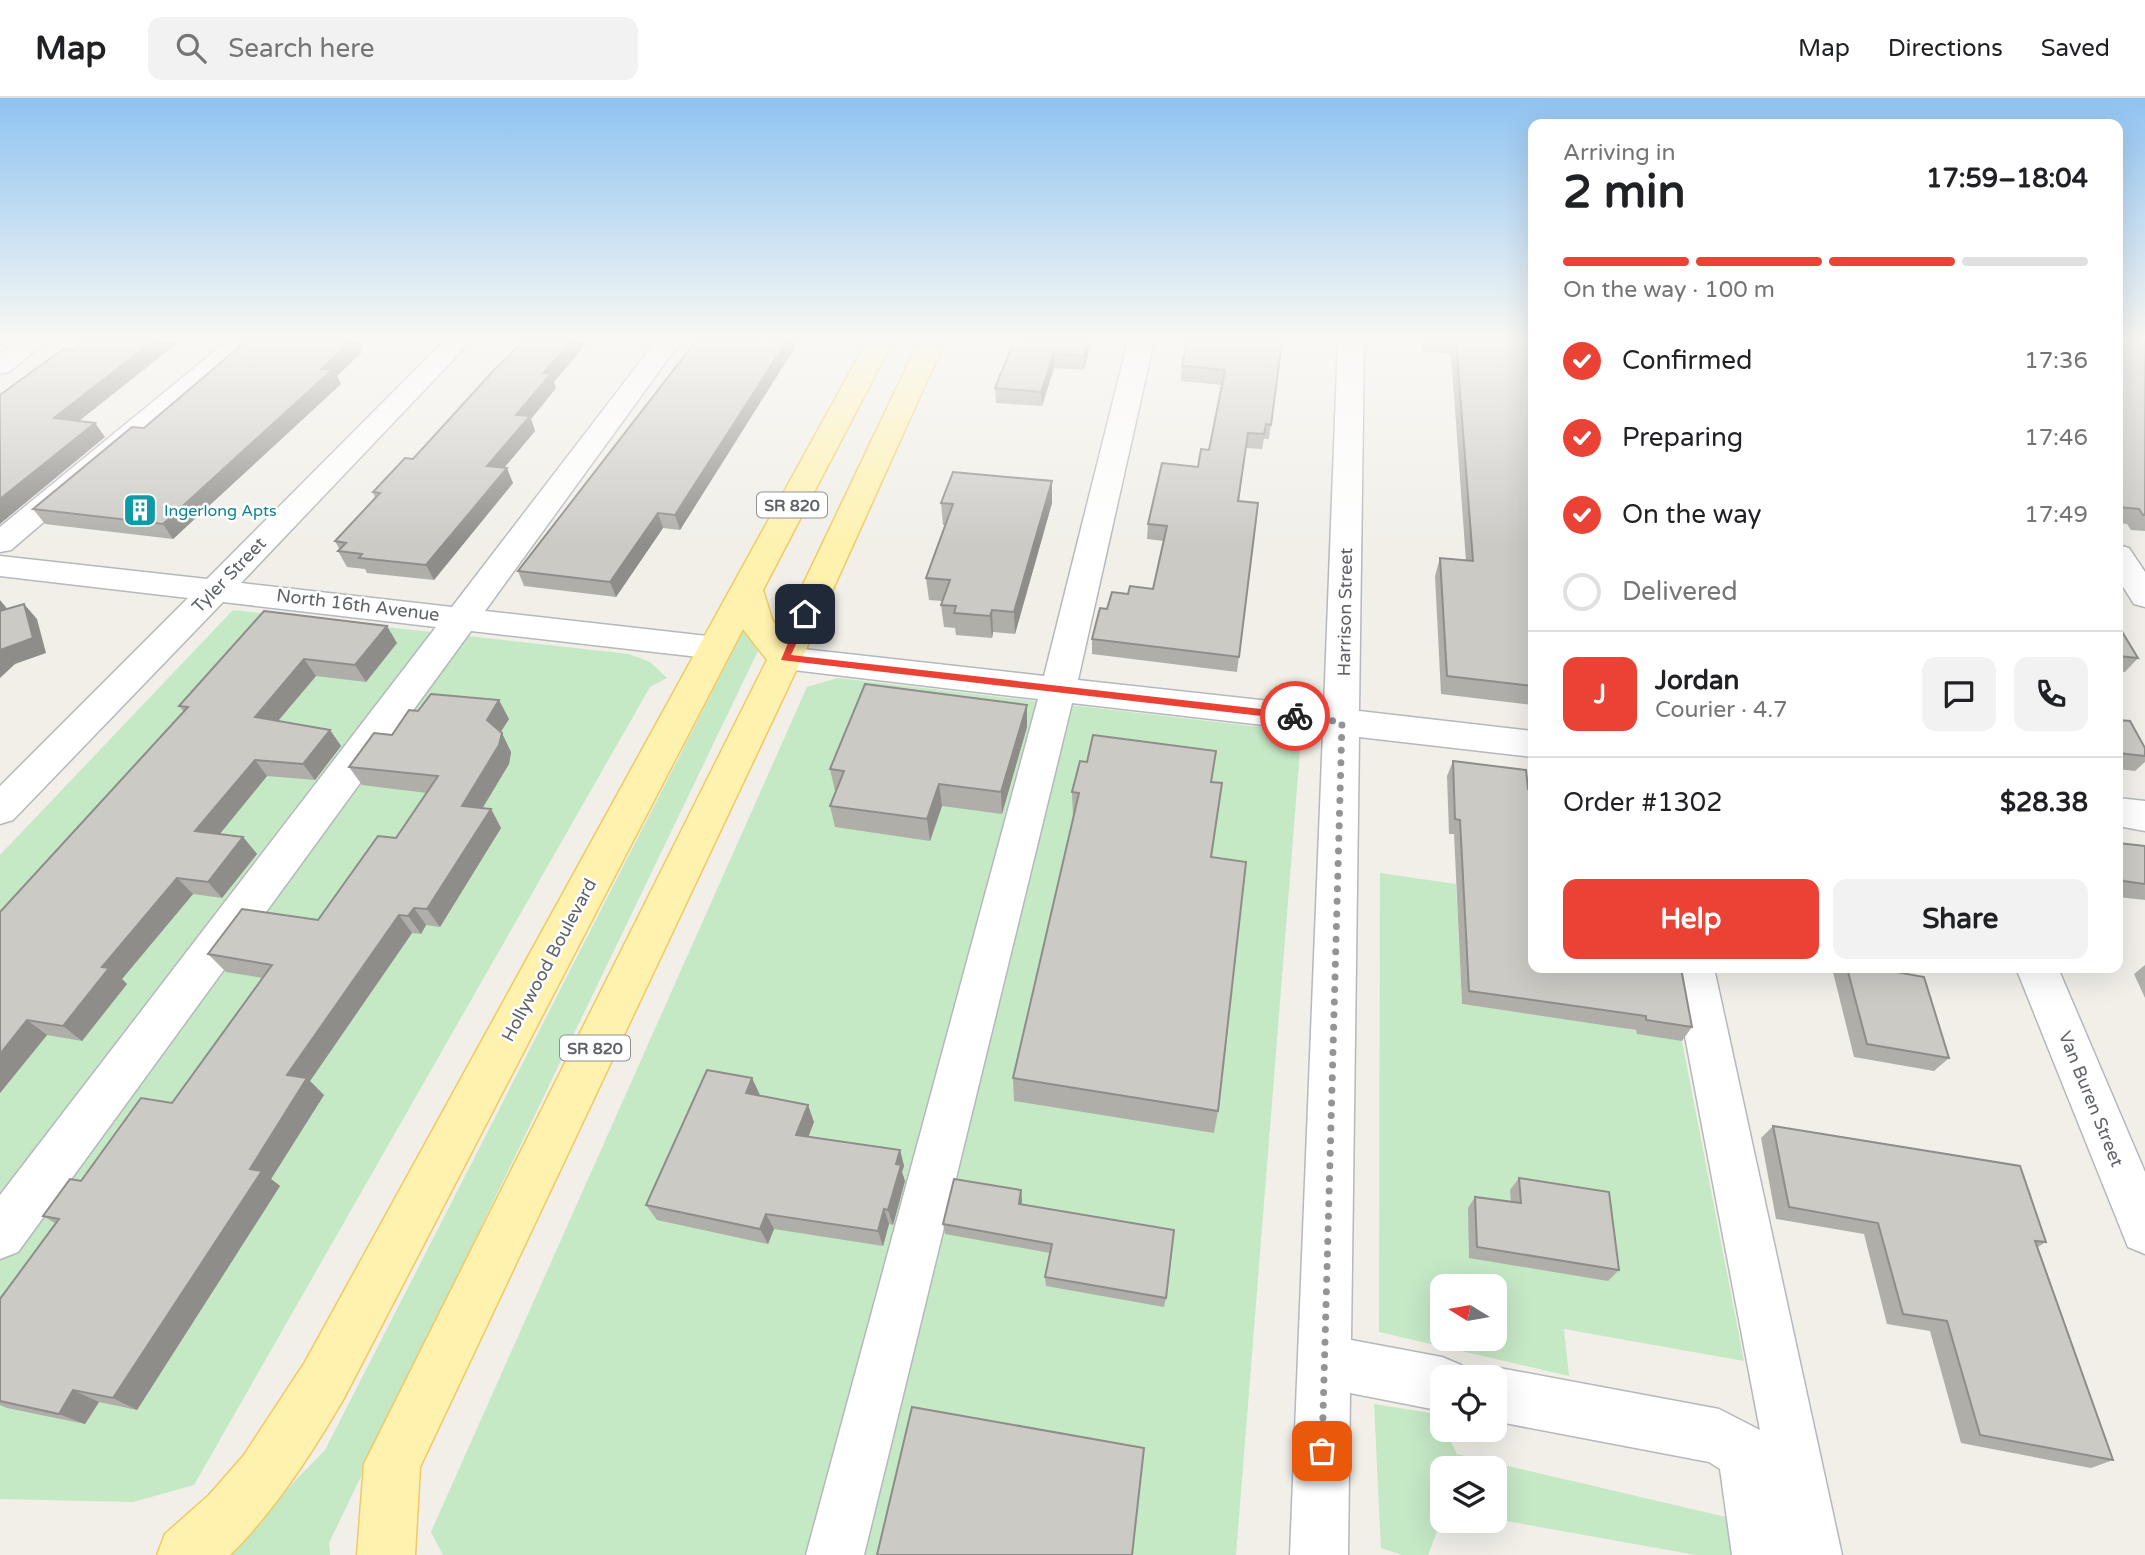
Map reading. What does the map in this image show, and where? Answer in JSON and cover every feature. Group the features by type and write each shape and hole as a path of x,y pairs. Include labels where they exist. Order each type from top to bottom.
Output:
{"main road":[{"name":"Hollywood Boulevard","path":"187,1555 220,1527 275,1464 324,1381 843,409"},
{"name":"SR 820","path":"386,1555 392,1464 785,658 900,409"},
{"path":"747,588 752,618 766,640 785,658"}],"street":[{"path":"0,543 161,409"},
{"name":"Tyler Street","path":"0,810 392,409"},
{"path":"0,1235 618,409"},
{"path":"835,1555 1058,689 1125,409"},
{"name":"Harrison Street","path":"1319,1555 1349,409"},
{"path":"2123,563 2145,597"},
{"name":"North 16th Avenue","path":"0,566 215,588 716,648"},
{"path":"785,658 1528,743"},
{"path":"2123,813 2145,816"},
{"path":"1694,973 1813,1555"},
{"name":"Van Buren Street","path":"2038,973 2145,1230"},
{"path":"1324,1362 1430,1382"},
{"path":"1507,1396 1719,1436 1746,1452 1761,1555"}],"green space":[{"path":"233,610 629,654 650,662 667,678 650,687 194,1485 133,1502 0,1499 0,855"},
{"path":"744,630 758,651 329,1543 330,1555 223,1555 325,1450"},
{"path":"838,678 1260,727 1301,738 1236,1555 443,1555 431,1532 807,687"},
{"path":"1380,873 1456,884 1462,1004 1614,1026 1682,1041 1744,1361 1564,1329 1569,1376 1461,1351 1507,1351 1507,1274 1430,1274 1430,1344 1379,1332"},
{"path":"1374,1404 1430,1413 1430,1442 1451,1442 1457,1454 1466,1456 1430,1456 1430,1533 1436,1533 1428,1555 1402,1555 1381,1548"},
{"path":"1507,1466 1726,1517 1737,1555 1696,1555 1507,1521"}],"building":[{"path":"0,409 66,409 54,418 95,423 0,499"},
{"path":"166,409 289,409 163,524 33,509 132,427 144,428"},
{"path":"459,409 521,409 516,415 530,416 487,466 507,468 426,565 359,558 362,554 338,551 346,543 335,541 380,493 373,492 405,458 413,459"},
{"path":"643,409 743,409 675,515 658,513 610,582 518,571"},
{"path":"1217,409 1273,409 1271,425 1266,424 1264,434 1248,433 1238,501 1258,503 1239,657 1092,639 1100,608 1107,609 1112,592 1128,594 1130,586 1153,589 1167,526 1148,524 1162,463 1198,467 1201,449 1209,450"},
{"path":"1461,409 1528,409 1528,685 1447,676 1440,558 1473,561"},
{"path":"2123,409 2145,409 2145,515 2139,509 2123,507"},
{"path":"953,472 1052,481 1014,612 992,610 990,616 954,613 956,606 941,605 950,580 926,578 953,504 941,503"},
{"path":"24,604 33,638 0,650 0,611"},
{"path":"264,611 387,626 355,665 304,659 255,717 330,730 303,764 255,760 195,831 243,837 208,882 177,878 102,967 109,968 63,1026 27,1020 0,1054 0,912 188,707 179,706"},
{"path":"2123,633 2138,658 2123,656"},
{"path":"865,684 1027,705 1001,792 939,784 927,819 830,806 844,771 830,769"},
{"path":"431,694 499,700 487,720 502,733 499,745 462,806 491,809 427,909 414,908 408,916 399,915 287,1075 307,1078 250,1169 262,1171 113,1398 73,1390 59,1414 0,1401 0,1299 59,1219 43,1216 70,1179 81,1181 141,1098 172,1103 272,965 208,954 242,909 318,920 378,836 396,838 438,776 349,767 374,733 392,735 409,710 418,711"},
{"path":"2123,720 2130,721 2145,748 2145,756 2123,754"},
{"path":"1093,735 1216,751 1211,782 1222,783 1211,857 1246,862 1218,1111 1013,1078 1079,793 1072,792 1080,761 1087,762"},
{"path":"1453,761 1526,770 1528,973 1682,973 1692,1027 1646,1020 1646,1016 1469,991 1460,820 1455,819"},
{"path":"2123,844 2145,846 2145,884 2123,881"},
{"path":"1848,973 1902,973 1924,977 1949,1058 1867,1044"},
{"path":"707,1070 752,1078 746,1093 808,1105 796,1135 900,1150 896,1164 901,1165 888,1210 884,1209 878,1231 766,1214 760,1229 646,1205"},
{"path":"1773,1126 2020,1166 2046,1242 2035,1241 2113,1460 1980,1435 1947,1321 1903,1314 1878,1223 1789,1207"},
{"path":"1519,1178 1609,1192 1619,1270 1477,1247 1475,1197 1521,1203"},
{"path":"954,1179 1021,1190 1019,1204 1174,1230 1166,1298 1045,1277 1052,1244 943,1224"},
{"path":"912,1407 1144,1448 1132,1555 877,1555"}],"way so far":[{"path":"1295,716 1342,722 1322,1451"}],"place":[{"name":"Ingerlong Apts","path":"140,510"}],"route":[{"path":"805,614 785,658 1295,716"}]}
